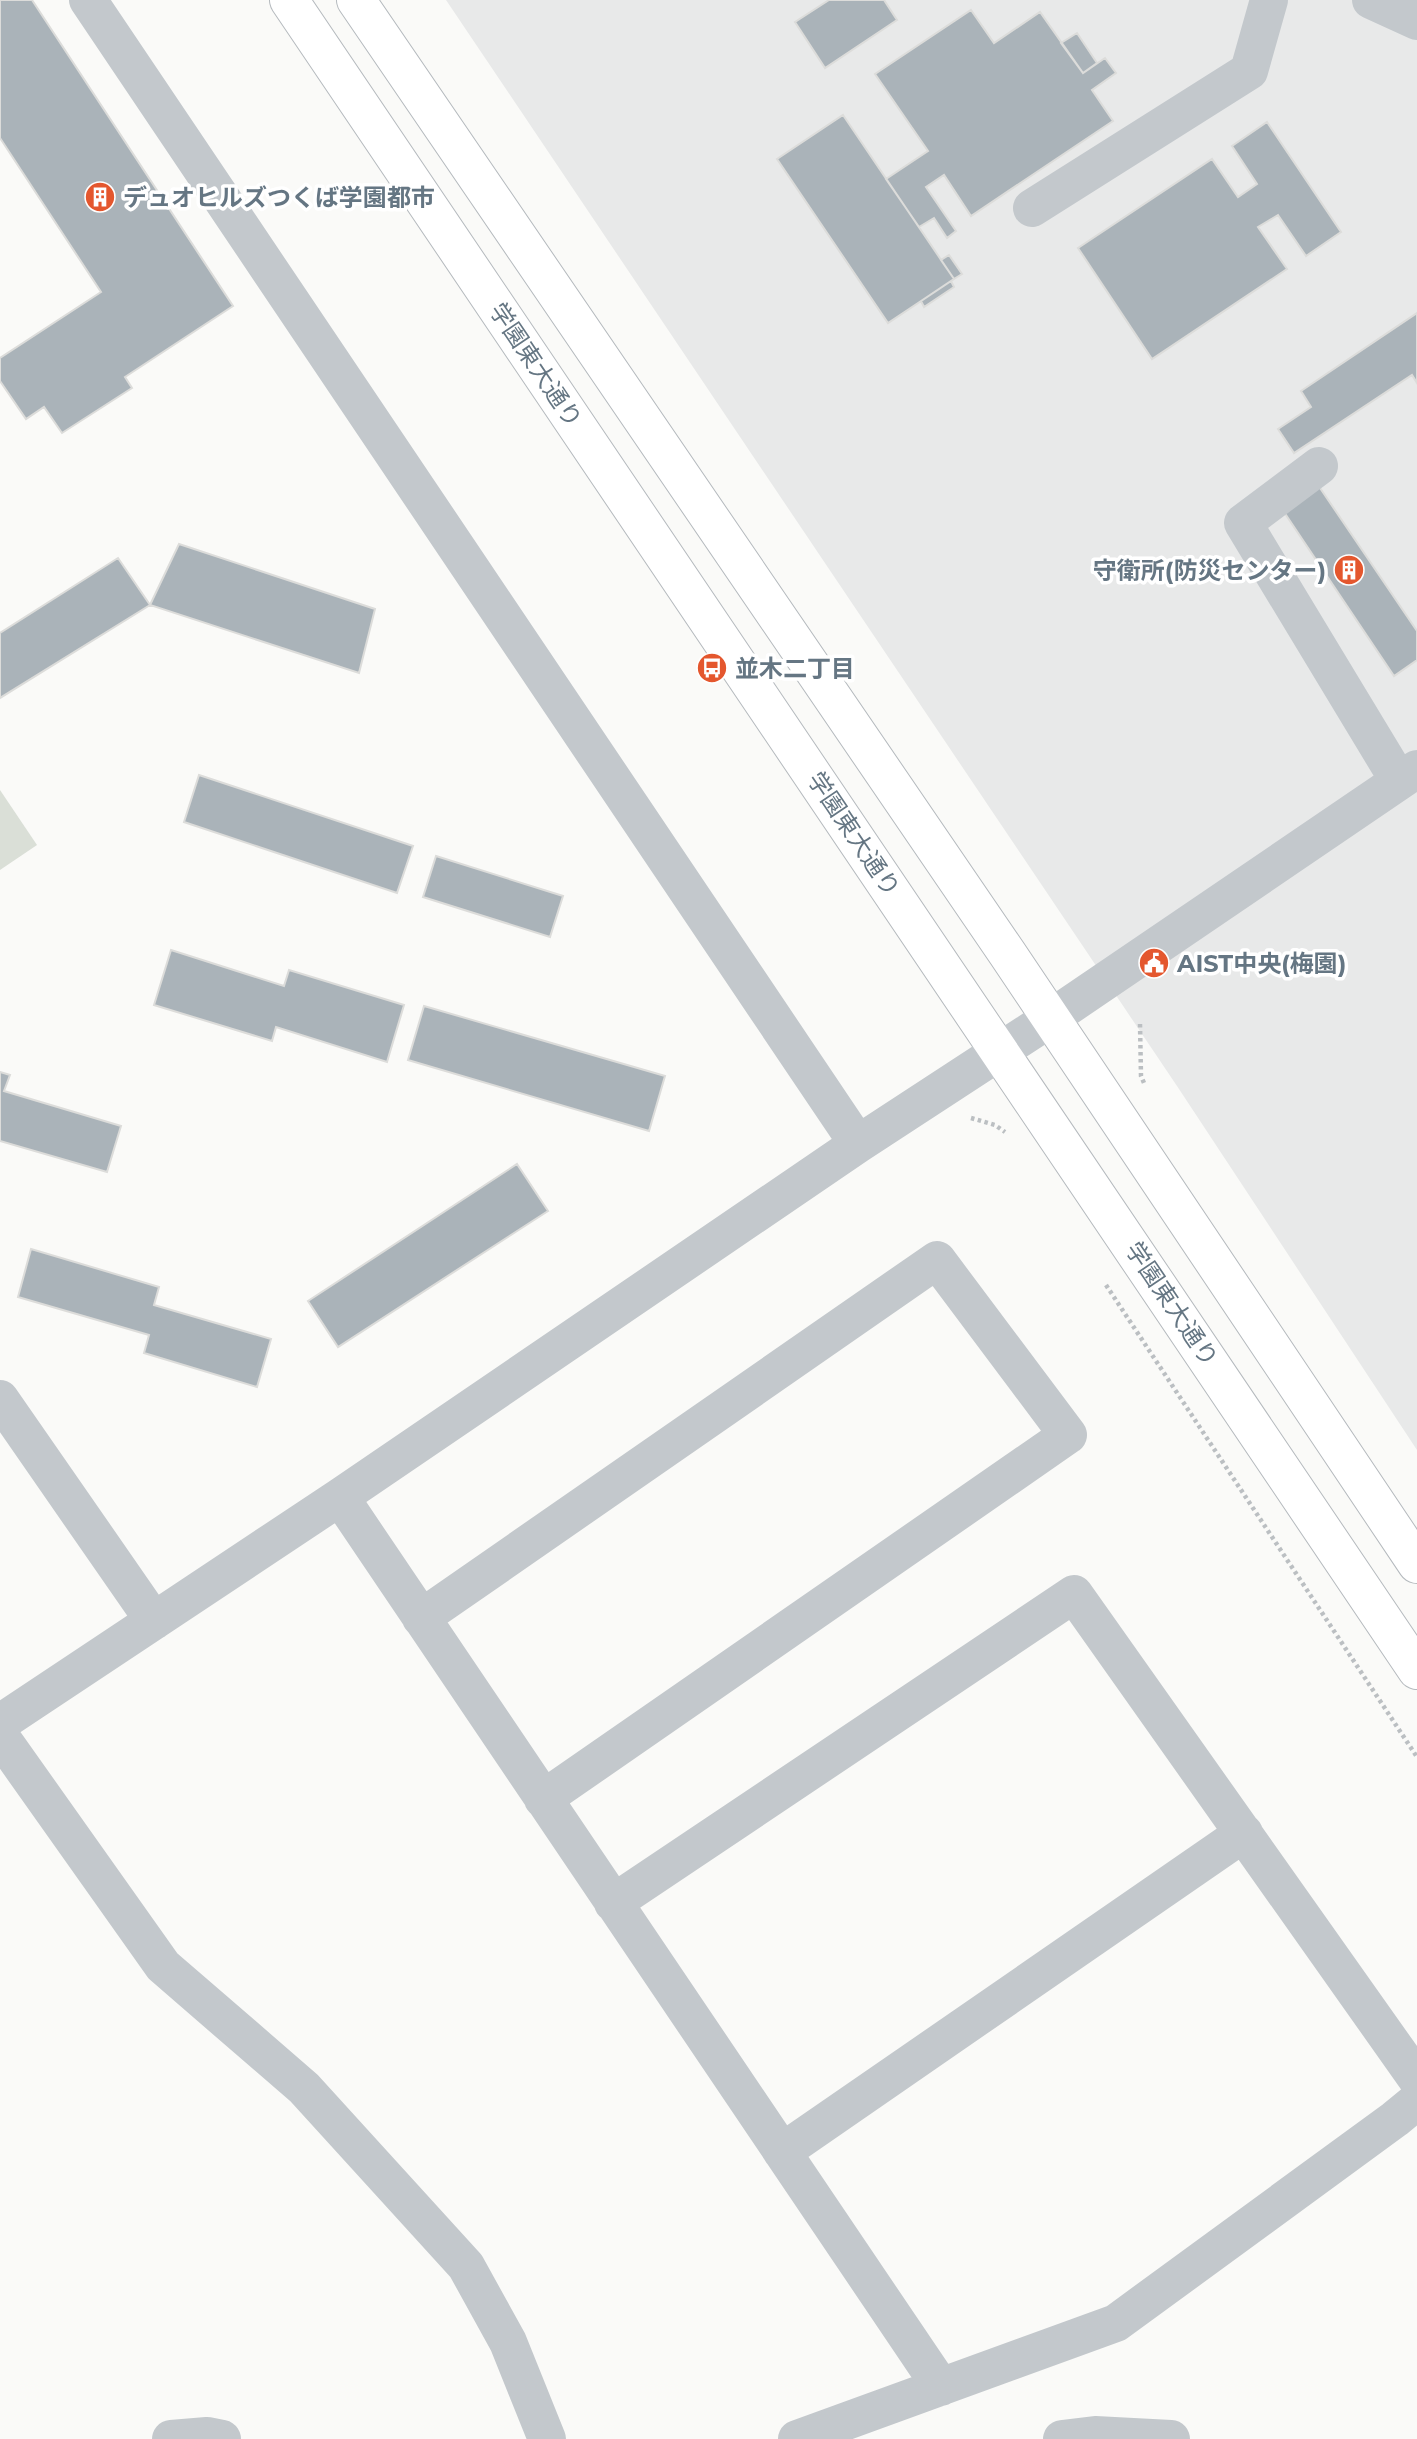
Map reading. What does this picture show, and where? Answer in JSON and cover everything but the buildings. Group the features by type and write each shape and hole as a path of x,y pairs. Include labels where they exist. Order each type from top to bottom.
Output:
{"main road":[{"name":"学園東大通り","path":"289,0 1417,1670"},
{"path":"356,0 1051,1018 1417,1564"}],"street":[{"path":"88,0 858,1143"},
{"path":"1032,208 1249,71 1269,0"},
{"path":"1371,0 1417,20"},
{"path":"0,1723 340,1497 858,1143 1051,1018 1408,775 1242,523 1319,466"},
{"path":"421,1618 937,1260 1068,1435 543,1799"},
{"path":"0,1399 154,1621"},
{"path":"340,1497 941,2387"},
{"path":"613,1903 1074,1594 1417,2079"},
{"path":"0,1736 163,1966 304,2088 466,2266 508,2342 547,2439"},
{"path":"782,2152 1244,1833"},
{"path":"797,2439 1116,2323 1417,2101"},
{"path":"1062,2439 1095,2435 1171,2439"},
{"path":"171,2439 207,2436 222,2439"}],"path":[{"path":"964,1116 995,1125 1006,1133"},
{"path":"1105,1284 1417,1757"}],"shaded area":[{"path":"446,0 1417,0 1417,1450 1177,1086"},
{"path":"0,790 37,845 0,870"}],"place":[{"name":"デュオヒルズつくば学園都市","path":"100,197"},
{"name":"守衛所(防災センター)","path":"1349,570"},
{"name":"並木二丁目","path":"712,668"},
{"name":"AIST中央(梅園)","path":"1154,963"}]}
